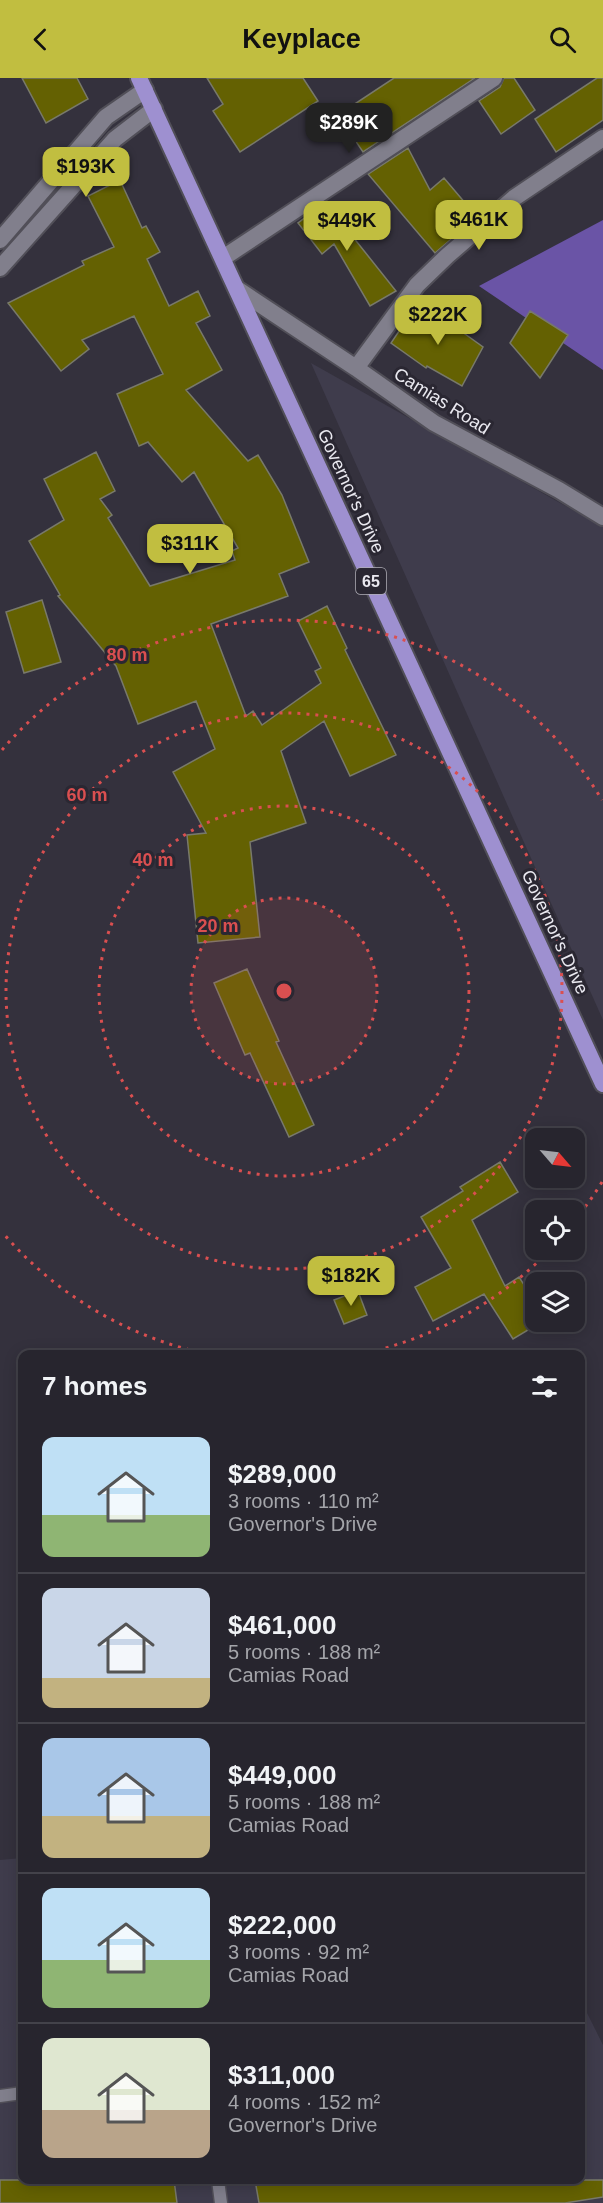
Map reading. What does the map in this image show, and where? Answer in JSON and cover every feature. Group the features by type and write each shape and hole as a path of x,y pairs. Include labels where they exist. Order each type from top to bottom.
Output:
{"highway":[{"name":"Governor's Drive","path":"142,84 603,1084"}],"street":[{"path":"223,258 494,78"},
{"path":"0,240 106,117 142,84"},
{"path":"0,268 115,139 154,109"},
{"path":"356,368 417,285 447,256 514,198 603,138"},
{"name":"Camias Road","path":"237,289 434,423 559,490 603,517"}],"lane":[{"path":"0,2096 18,2094"},
{"path":"219,2184 221,2203"}],"shaded area":[{"path":"603,220 603,370 479,286"},
{"path":"311,363 603,527 603,1020"},
{"path":"18,1858 18,2184 585,2184 585,2009 603,2045 603,2203 0,2203 0,1860"}],"building":[{"path":"22,78 77,78 88,99 46,123"},
{"path":"207,78 303,78 318,101 240,152 213,111 223,104"},
{"path":"394,78 475,78 363,152 338,115"},
{"path":"504,78 514,78 535,110 501,134 479,101 500,87"},
{"path":"597,78 603,78 603,120 556,152 535,119"},
{"path":"408,148 430,190 444,178 477,217 435,253 368,174"},
{"path":"120,180 142,228 146,226 160,252 147,259 169,306 198,291 210,316 196,323 222,370 186,390 248,461 258,455 282,495 309,562 279,574 288,596 211,624 246,716 253,711 262,725 321,683 315,671 321,668 298,621 327,606 347,648 345,650 396,755 350,776 324,721 281,751 306,823 250,842 260,937 198,943 187,835 206,833 173,772 215,749 196,701 138,724 116,666 58,596 60,595 29,541 64,520 44,479 96,452 115,491 100,499 112,515 108,518 150,586 235,560 232,551 238,548 194,472 182,482 148,442 139,446 117,394 163,374 134,316 82,340 89,349 61,371 8,303 84,265 82,261 114,247 88,196"},
{"path":"326,202 396,291 370,306 334,244 322,254 298,223"},
{"path":"433,311 483,347 462,386 427,366 426,368 391,343 412,312 419,320"},
{"path":"530,311 568,335 540,378 510,343"},
{"path":"42,600 61,662 24,673 6,612"},
{"path":"247,969 279,1041 276,1042 314,1125 289,1137 250,1053 245,1055 214,983"},
{"path":"500,1162 518,1192 472,1220 505,1286 519,1277 525,1286 525,1332 513,1339 484,1294 433,1321 415,1287 451,1268 421,1217 463,1191 460,1187"},
{"path":"358,1291 367,1315 344,1324 334,1300"},
{"path":"0,2180 18,2180 18,2184 175,2184 177,2203 0,2203"},
{"path":"585,2180 603,2180 603,2197 565,2203 259,2203 256,2184 585,2184"}]}
